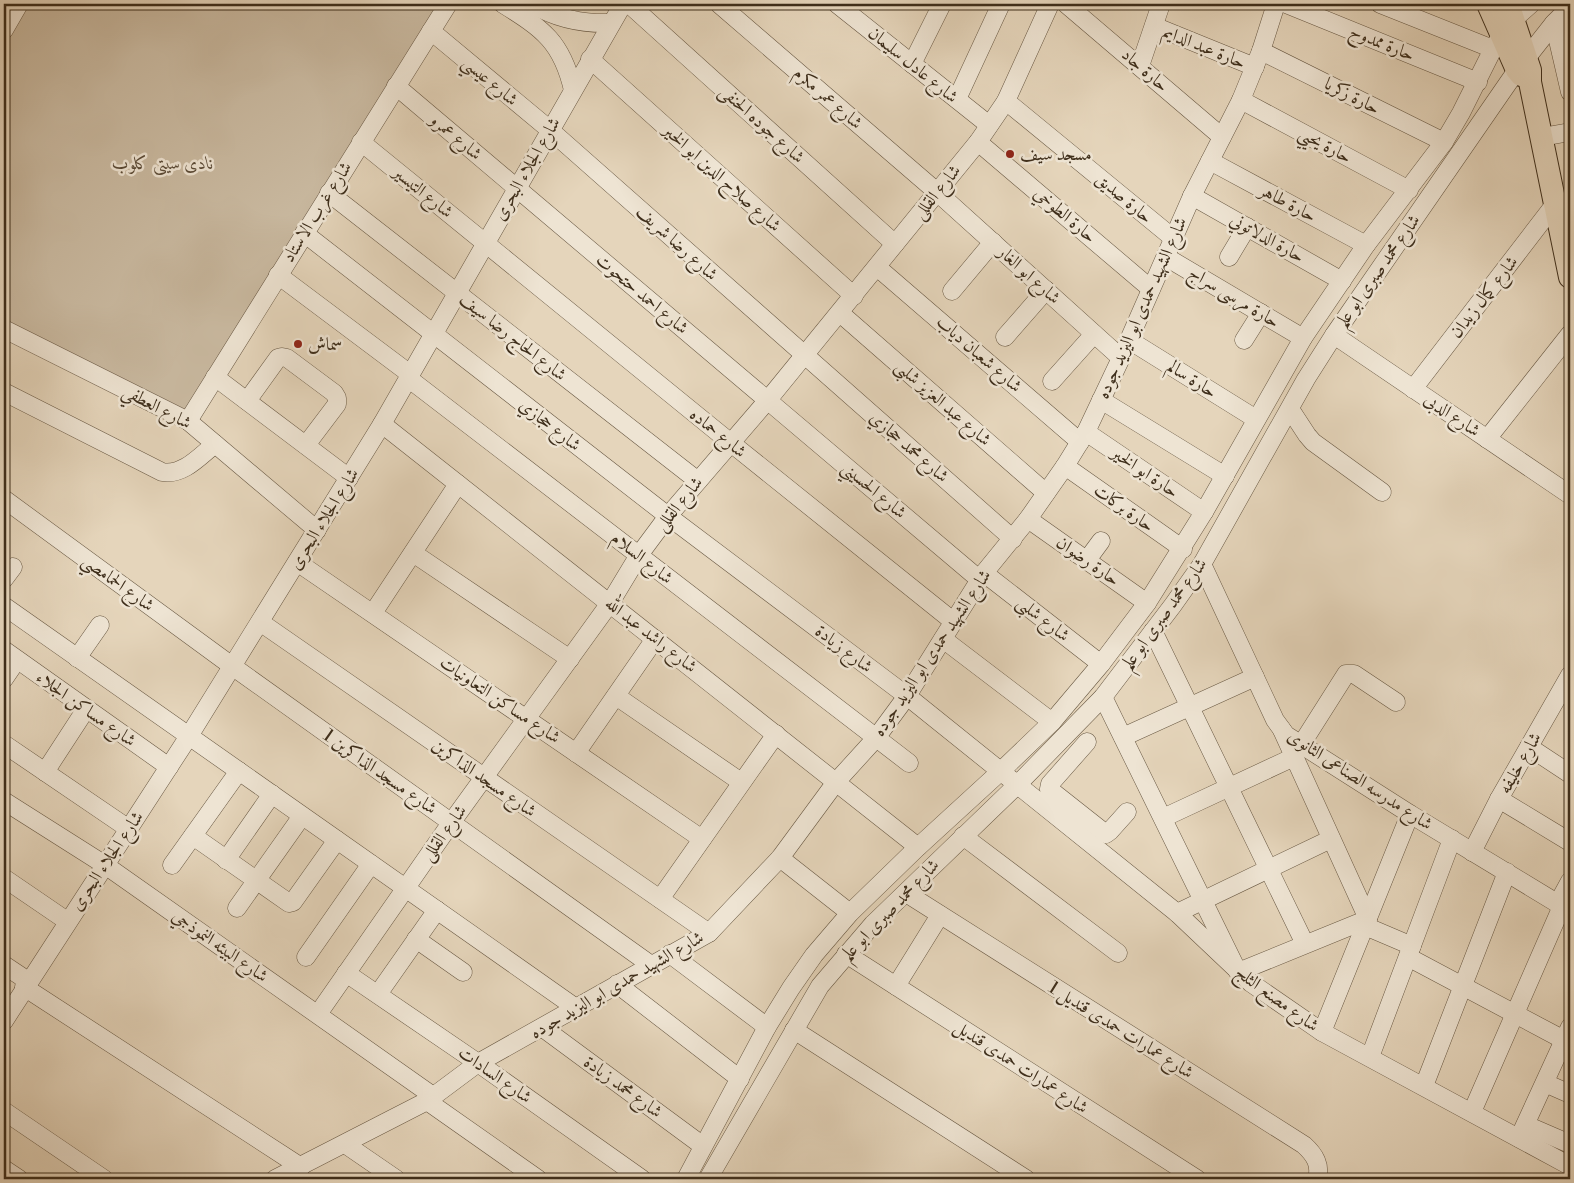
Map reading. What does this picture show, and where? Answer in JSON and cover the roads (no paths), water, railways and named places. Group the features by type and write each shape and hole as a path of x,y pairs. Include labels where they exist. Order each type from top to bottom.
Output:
{"main road":[{"path":"1488,4 1504,27 1524,70 1542,137 1555,204 1566,233 1570,277"}],"street":[{"path":"4,30 19,4"},
{"name":"شارع غرب الاستاد","path":"188,421 448,4"},
{"path":"506,4 544,32 558,49 568,69 573,90"},
{"path":"532,4 566,19 581,22 611,23"},
{"name":"شارع الجلاء البحرى","path":"4,1021 26,984 189,736 382,424 622,4"},
{"name":"شارع جوده الحنفى","path":"629,4 895,244"},
{"name":"شارع عمر مكرم","path":"719,4 938,192"},
{"name":"شارع عادل سليمان","path":"838,4 990,125"},
{"path":"912,64 942,4"},
{"path":"957,99 1001,4"},
{"name":"شارع القللى","path":"318,1014 405,888 610,603 639,555 668,516 840,313 978,142 1006,100 1050,4"},
{"name":"حارة جاد","path":"1066,4 1090,12 1140,66 1222,137"},
{"path":"1140,66 1161,4"},
{"name":"شارع الشهيد حمدى ابو اليزيد جوده","path":"276,1179 430,1099 478,1063 709,933 780,858 836,782 876,738 907,696 982,577 1028,519 1083,437 1121,358 1192,196 1241,100 1278,4"},
{"name":"حارة ممدوح","path":"1278,4 1478,82"},
{"path":"1380,4 1504,27"},
{"name":"شارع محمد صبرى ابو علم","path":"686,1179 767,1027 814,955 850,913 1052,722 1102,664 1147,603 1183,549 1303,338 1366,245 1444,142 1462,114 1504,27 1531,4"},
{"name":"شارع محمد صبرى ابو علم","path":"708,1179 820,986 846,954 873,924 1018,784 1103,697 1153,632 1202,564 1334,335 1524,70 1554,23 1570,7"},
{"path":"1554,23 1570,92"},
{"name":"حارة عبد الدايم","path":"1154,26 1255,67"},
{"name":"شارع عيسي","path":"431,31 550,130"},
{"name":"حارة زكريا","path":"1261,51 1444,142"},
{"name":"شارع صلاح الدين ابو الخير","path":"590,59 854,296"},
{"name":"شارع عمرو","path":"396,86 517,187"},
{"name":"حارة صديق","path":"1006,100 1173,238"},
{"name":"حارة يحيي","path":"1241,100 1409,190"},
{"name":"شارع رضا شريف","path":"550,130 804,356"},
{"path":"1542,137 1570,132"},
{"name":"شارع التيسير","path":"361,142 485,243"},
{"name":"حارة الطوخي","path":"978,142 1151,289"},
{"name":"حارة طاهر","path":"1210,161 1366,245"},
{"name":"شارع احمد حتحوت","path":"517,187 767,401"},
{"name":"شارع ابو الغار","path":"938,192 1121,358"},
{"name":"شارع الحاج رضا سيف","path":"329,194 698,481"},
{"name":"حارة الدلاتوني","path":"1192,196 1342,281"},
{"name":"شارع كمال زيدان","path":"1413,389 1555,204"},
{"path":"1229,257 1247,227"},
{"name":"شارع حجازي","path":"304,233 668,516"},
{"path":"952,291 993,242"},
{"name":"شارع حماده","path":"485,243 954,622"},
{"name":"حارة مرسى سراج","path":"1166,257 1303,338"},
{"name":"شارع شعبان دياب","path":"877,266 1083,437"},
{"name":"شارع السلام","path":"278,275 909,763"},
{"path":"1005,337 1046,290"},
{"name":"شارع عبد العزيز شلبى","path":"840,313 1046,492"},
{"path":"1244,340 1261,313"},
{"name":"شارع العطفي","path":"4,329 188,421 317,530"},
{"path":"1052,381 1094,334"},
{"path":"1487,439 1570,334"},
{"name":"شارع الدبى","path":"1334,335 1570,494"},
{"name":"حارة سالم","path":"1129,340 1256,419"},
{"name":"شارع محمد حجازي","path":"804,356 1013,539"},
{"path":"247,401 278,358 282,357 287,358 334,393 338,398 337,404 306,445"},
{"path":"215,377 349,478"},
{"path":"4,392 162,472 173,473 184,469 215,444"},
{"path":"1101,400 1225,476"},
{"name":"شارع الحسيني","path":"767,401 982,577"},
{"path":"1290,409 1313,442 1382,492"},
{"name":"شارع راشد عبد الله","path":"382,424 918,847"},
{"name":"حارة ابو الخير","path":"1083,437 1204,512"},
{"name":"حارة بركات","path":"1065,466 1183,549"},
{"path":"373,613 458,484"},
{"name":"شارع الحمامصي","path":"4,499 232,666"},
{"name":"شارع زيادة","path":"668,516 907,696 1018,784"},
{"name":"حارة رضوان","path":"1028,519 1147,603"},
{"path":"1087,560 1101,541"},
{"path":"413,553 570,659"},
{"name":"شارع مساكن التعاونيات","path":"297,562 702,839"},
{"name":"شارع مدرسه الصناعى الثانوى","path":"1202,564 1274,720 1297,751 1410,814 1563,907"},
{"name":"شارع شلبى","path":"982,577 1102,664"},
{"path":"4,606 576,1008"},
{"name":"شارع مسجد الذاكرين","path":"260,622 709,933"},
{"path":"77,658 100,625"},
{"path":"1153,632 1305,944"},
{"path":"576,753 655,639"},
{"path":"942,639 1052,722"},
{"path":"4,679 10,655"},
{"name":"شارع مساكن الجلاء","path":"10,655 169,767"},
{"name":"شارع مسجد الذاكرين 1","path":"232,666 651,965"},
{"path":"1163,818 1229,788 1297,751 1346,674 1354,674 1396,702"},
{"name":"شارع خليفه","path":"1472,852 1499,799 1570,676"},
{"path":"1123,737 1255,677"},
{"path":"616,696 741,782"},
{"path":"1103,697 1238,972 1305,944 1366,922"},
{"path":"45,772 86,709"},
{"path":"660,899 776,734"},
{"path":"1087,742 1049,786 1050,792 1104,833 1110,832 1127,812"},
{"path":"4,744 129,829"},
{"path":"1529,747 1570,774"},
{"path":"1297,751 1331,840 1366,922 1463,986 1566,1041 1544,1083 1523,1131 1570,1144"},
{"path":"1042,760 1058,775"},
{"path":"172,865 239,771"},
{"name":"شارع مصنع الثلج","path":"1018,784 1177,913 1238,972 1265,993 1322,1032 1472,1112 1523,1131 1570,1166"},
{"path":"226,860 272,794"},
{"path":"1499,799 1570,842"},
{"name":"شارع البيئه النموذجي","path":"4,801 105,865 318,1014 538,1179"},
{"path":"1322,1032 1410,814"},
{"path":"237,908 302,816"},
{"path":"192,836 287,902 293,902 337,840"},
{"path":"963,836 1118,953"},
{"path":"1370,1057 1452,839"},
{"path":"1177,913 1331,840"},
{"path":"780,858 850,913"},
{"path":"306,957 371,864"},
{"path":"1424,1086 1507,872"},
{"path":"4,878 67,922"},
{"path":"1472,1112 1563,907 1570,882"},
{"name":"شارع عمارات حمدى قنديل 1","path":"906,893 1304,1145 1315,1157 1318,1165 1317,1179"},
{"path":"378,994 437,910"},
{"path":"896,986 940,915"},
{"path":"416,939 463,972"},
{"path":"670,954 767,1027"},
{"name":"شارع عمارات حمدى قنديل","path":"846,954 1197,1179"},
{"path":"4,965 26,984 301,1167"},
{"name":"شارع السادات","path":"346,972 642,1179"},
{"path":"617,984 740,1079"},
{"name":"شارع محمد زيادة","path":"543,1028 703,1146"},
{"path":"794,1030 1026,1179"},
{"path":"1544,1083 1570,1094"},
{"path":"4,1111 104,1179"},
{"path":"345,1144 396,1179"},
{"path":"4,1169 19,1179"}],"place":[{"name":"مسجد سيف","path":"1010,154"},
{"name":"سماش","path":"298,344"}],"park label":[{"name":"نادى سيتى كلوب","path":"163,163"}]}
